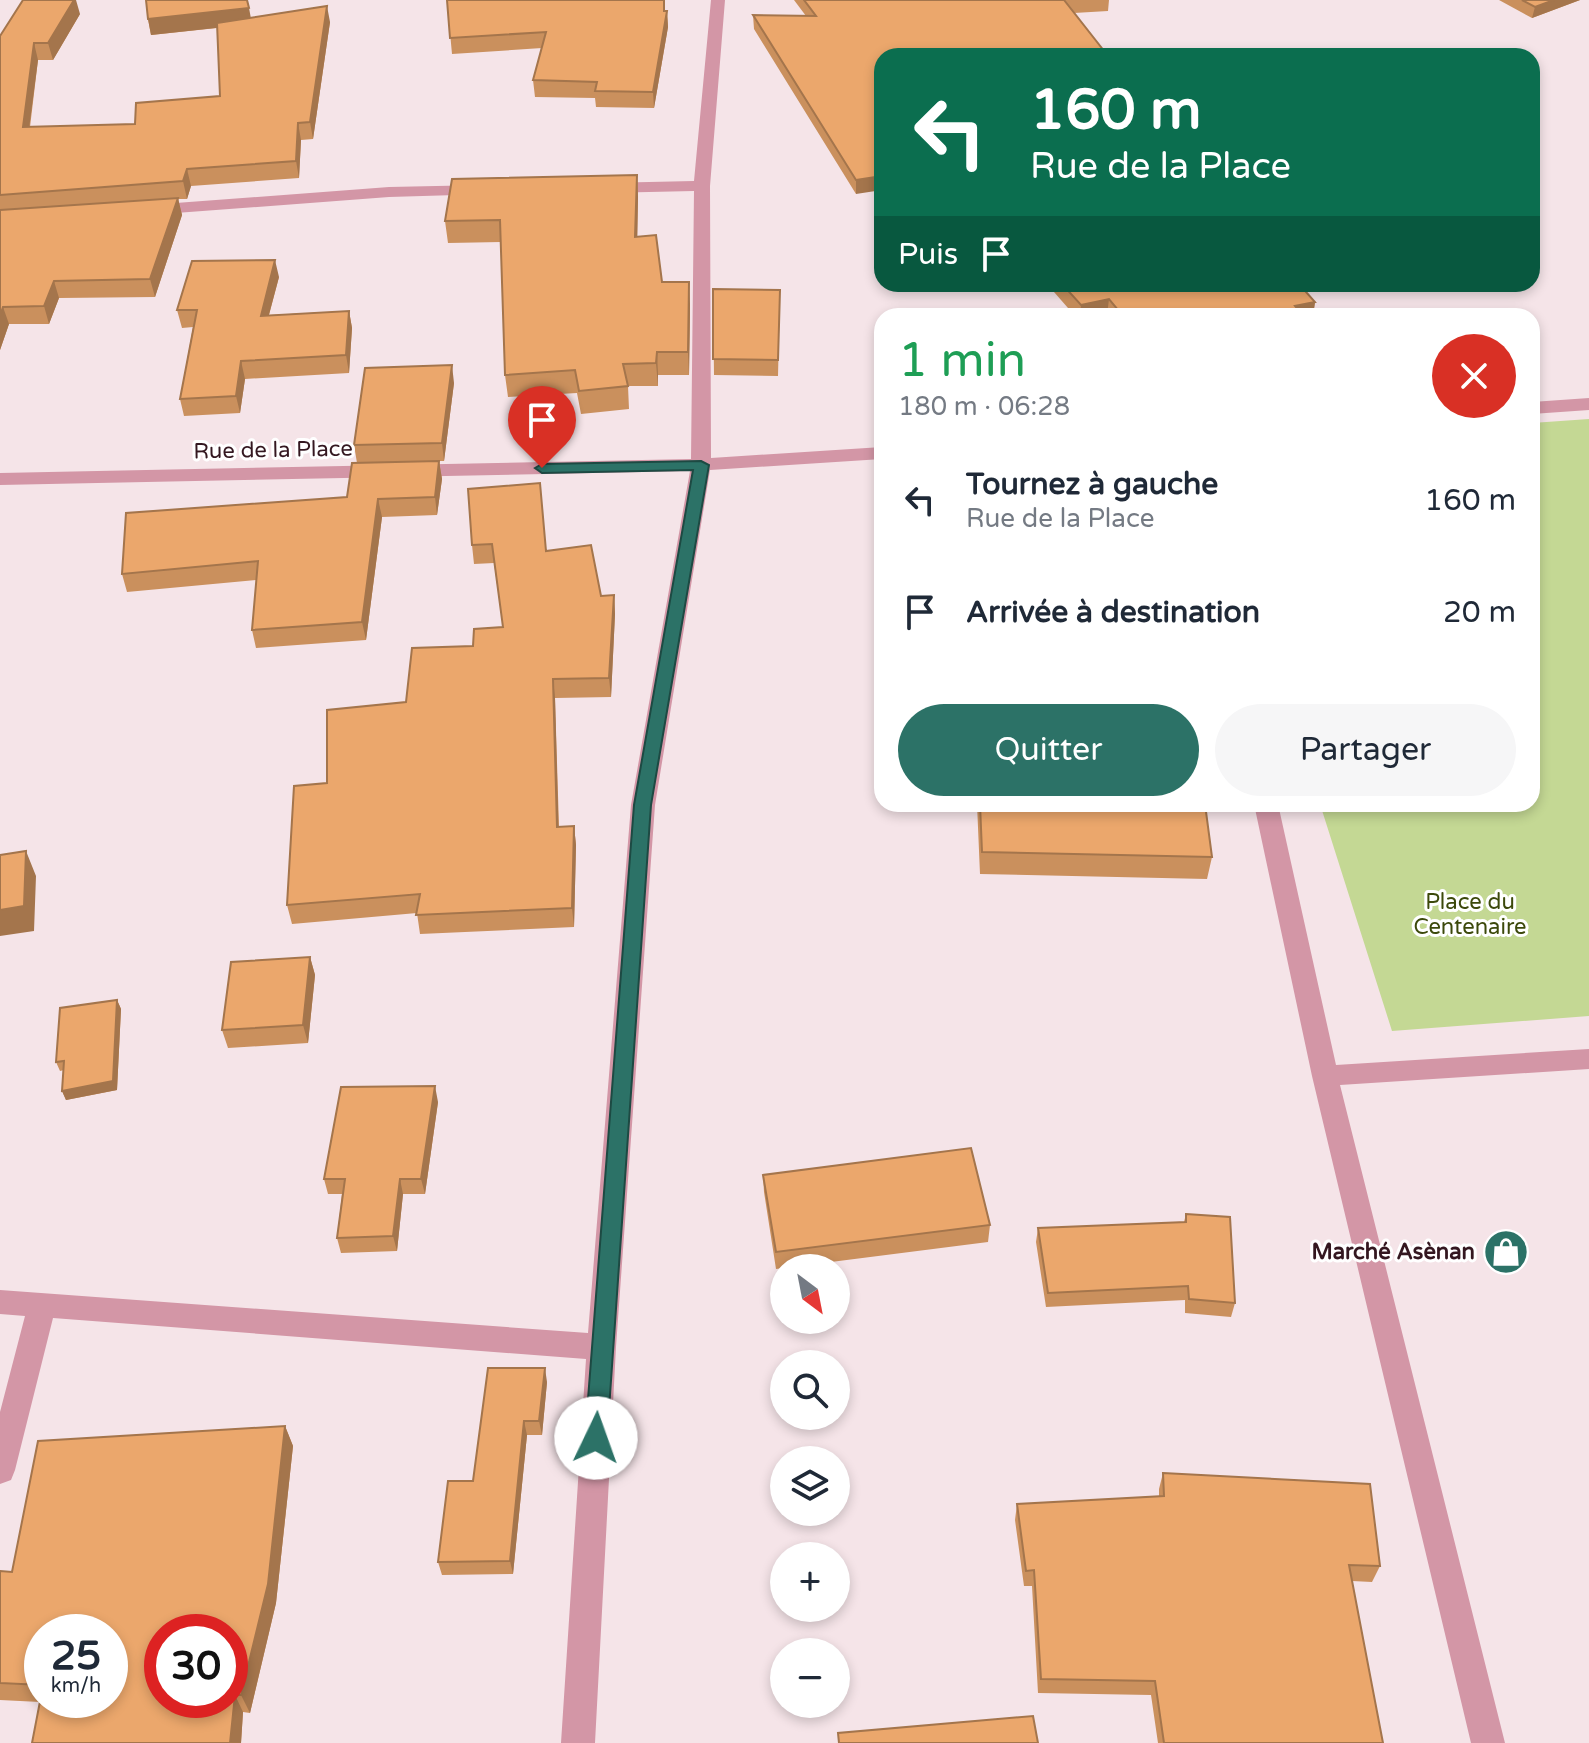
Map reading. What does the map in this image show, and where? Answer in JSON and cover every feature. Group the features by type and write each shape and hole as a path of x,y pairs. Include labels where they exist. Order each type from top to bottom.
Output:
{"street":[{"path":"578,1743 601,1347 643,805 701,465 702,186 718,0"},
{"path":"592,188 702,186"},
{"path":"124,212 389,192 498,190"},
{"path":"1540,407 1589,404"},
{"name":"Rue de la Place","path":"0,479 701,465 874,454"},
{"path":"1268,812 1325,1076 1488,1743"},
{"path":"1325,1076 1589,1059"},
{"path":"0,1302 601,1347"},
{"path":"0,1470 42,1307"}],"green space":[{"name":"Place du Centenaire","path":"1589,419 1589,1016 1392,1031 1323,812 1540,812 1540,422"}],"building":[{"path":"23,0 74,0 48,43 34,43 23,127 135,124 136,103 220,96 217,23 327,6 310,122 298,123 296,161 187,169 183,181 0,195 0,36"},
{"path":"146,0 247,0 249,8 148,19"},
{"path":"447,0 664,0 664,11 667,11 653,92 595,91 597,82 533,80 546,32 450,38"},
{"path":"804,0 1064,0 1102,48 874,48 874,177 856,180 753,15 816,16"},
{"path":"1522,0 1554,0 1535,7"},
{"path":"637,175 635,237 656,235 662,282 689,282 688,352 657,352 656,363 623,364 628,386 579,391 575,370 505,375 500,220 445,221 452,179"},
{"path":"178,198 150,279 54,281 44,306 3,307 0,316 0,210"},
{"path":"275,260 261,316 349,311 346,355 241,361 236,396 180,399 197,310 177,310 192,261"},
{"path":"713,289 780,290 778,360 713,359"},
{"path":"1069,292 1306,292 1315,302 1295,306 1297,308 1116,308 1109,299 1081,305"},
{"path":"452,365 442,443 354,445 365,368"},
{"path":"439,461 435,497 378,499 362,622 252,630 258,561 122,574 126,513 347,497 352,463"},
{"path":"540,483 546,551 591,545 601,596 614,595 609,678 553,679 557,827 574,826 572,908 416,915 420,894 287,905 294,786 327,783 327,710 406,702 412,648 473,646 474,629 503,627 492,544 472,545 468,489"},
{"path":"980,812 1206,812 1212,857 982,852"},
{"path":"26,851 24,906 0,910 0,855"},
{"path":"310,957 303,1025 222,1030 231,962"},
{"path":"117,1000 113,1081 62,1091 64,1061 56,1062 60,1008"},
{"path":"435,1086 421,1179 400,1179 393,1236 337,1238 345,1179 324,1179 341,1087"},
{"path":"971,1148 990,1225 776,1252 763,1175"},
{"path":"1186,1214 1230,1217 1235,1303 1189,1299 1188,1286 1048,1293 1038,1228 1186,1222"},
{"path":"488,1368 545,1368 539,1421 524,1421 510,1561 438,1562 448,1481 473,1481"},
{"path":"285,1426 268,1584 248,1666 248,1614 144,1614 144,1718 233,1718 230,1743 32,1743 37,1718 128,1718 128,1614 24,1614 24,1684 0,1683 0,1571 12,1572 38,1441"},
{"path":"1163,1473 1370,1484 1380,1566 1349,1565 1383,1743 1164,1743 1155,1681 1041,1679 1034,1570 1026,1571 1017,1504 1164,1496"},
{"path":"1033,1716 1038,1743 839,1743 838,1733"}],"place":[{"name":"Marché Asènan","path":"1506,1252"}],"route":[{"path":"542,468 701,465 643,805 596,1438"}]}
